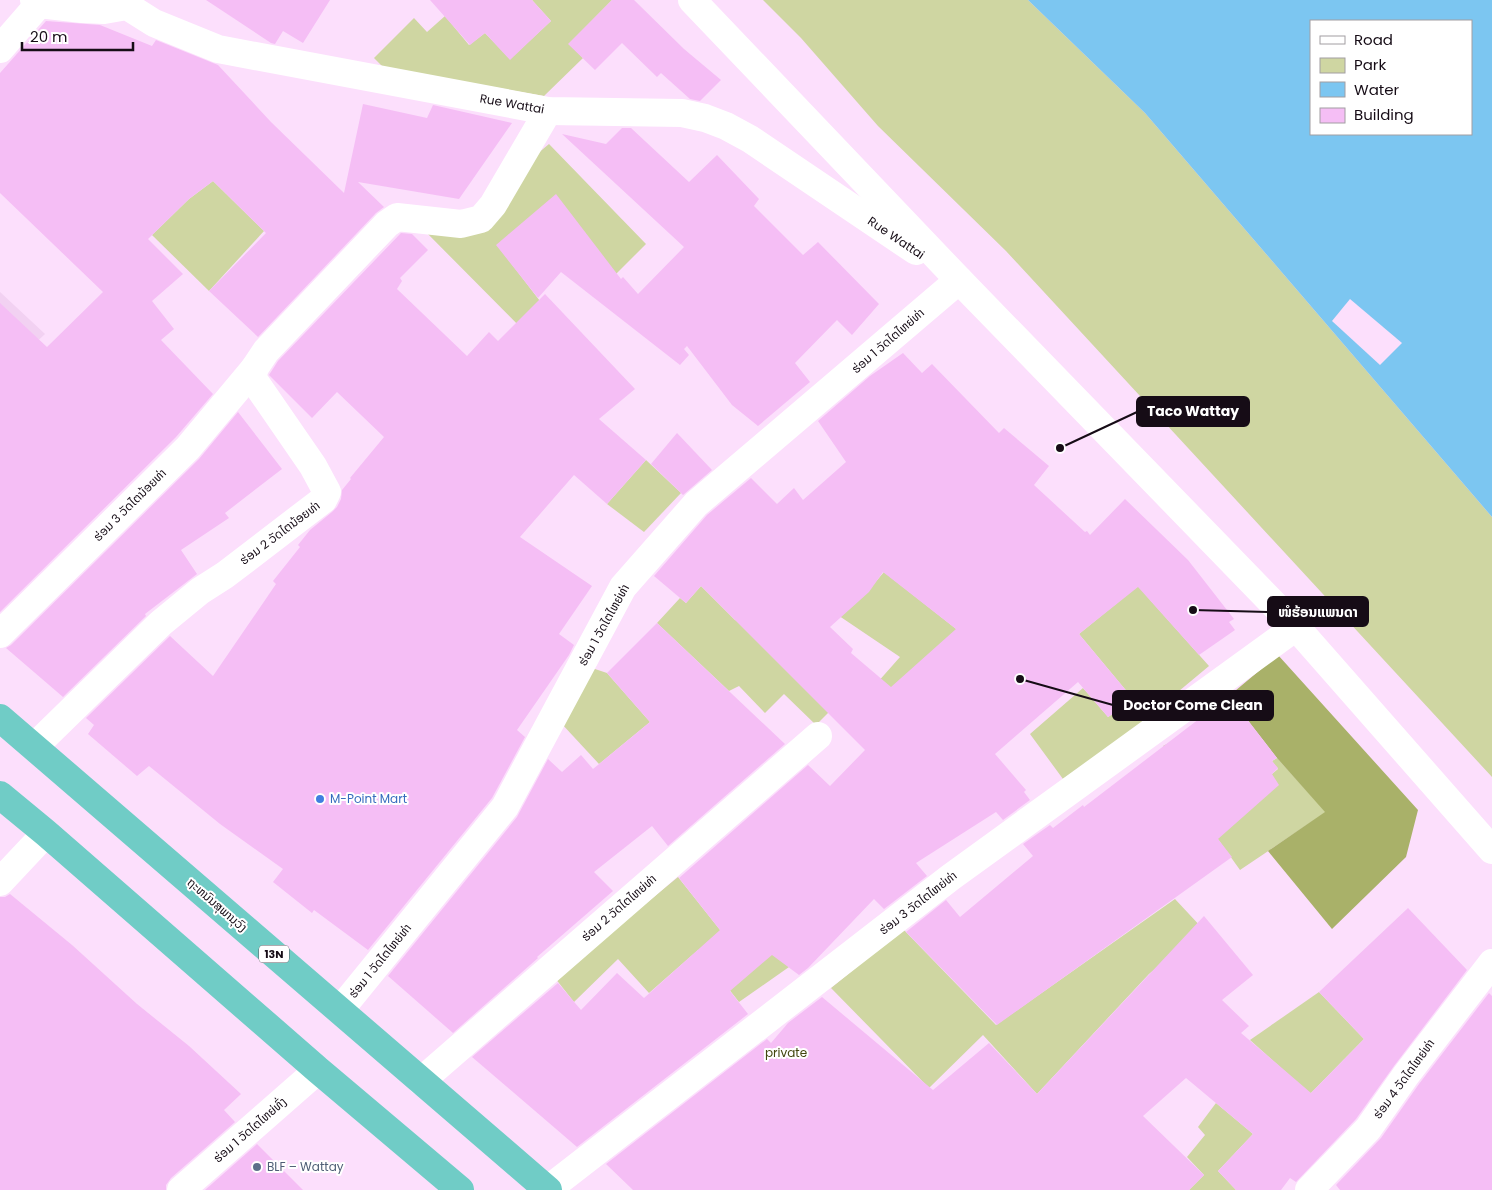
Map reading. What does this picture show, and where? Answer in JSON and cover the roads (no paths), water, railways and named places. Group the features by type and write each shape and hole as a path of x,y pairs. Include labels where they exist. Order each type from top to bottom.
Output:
{"highway":[{"name":"ຖະຫນົນສຸພານຸວົງ","path":"0,718 547,1190"},
{"path":"0,795 460,1190"}],"street":[{"path":"692,0 959,280 1296,627 1492,850"},
{"path":"0,49 37,2"},
{"name":"Rue Wattai","path":"37,2 82,9 104,10 130,3 154,23 218,49 548,112 682,113 705,118 726,126 750,139 959,280"},
{"path":"254,369 266,351 387,224 398,217 461,224 481,219 493,205 548,112"},
{"name":"ຮ່ອມ 1 ວັດໄຕໄຫຍ່ທ່າ","path":"340,1010 505,807 623,587 696,504 959,280"},
{"name":"ຮ່ອມ 3 ວັດໄຕນ້ອຍທ່າ","path":"0,634 188,448 254,369"},
{"name":"ຮ່ອມ 2 ວັດໄຕນ້ອຍທ່າ","path":"34,747 161,623 200,591 225,575 323,500 327,492 313,466 254,379 254,369"},
{"name":"ຮ່ອມ 3 ວັດໄຕໄຫຍ່ທ່າ","path":"547,1190 951,877 1296,627"},
{"name":"ຮ່ອມ 2 ວັດໄຕໄຫຍ່ທ່າ","path":"421,1080 818,736"},
{"path":"0,882 46,833"},
{"name":"ຮ່ອມ 4 ວັດໄຕໄຫຍ່ທ່າ","path":"1309,1190 1368,1129 1492,963"},
{"name":"ຮ່ອມ 1 ວັດໄຕໄຫຍ່ທົ່ງ","path":"182,1190 318,1070"}],"water":[{"path":"1028,0 1492,0 1492,517 1145,113"}],"place":[{"name":"Taco Wattay","path":"1060,448"},
{"name":"ໜໍຮ້ອນແພນດາ","path":"1193,610"},
{"name":"Doctor Come Clean","path":"1020,679"},
{"name":"M-Point Mart","path":"320,799"},
{"name":"BLF – Wattay","path":"257,1167"}],"park label":[{"name":"private","path":"786,1053"}]}
